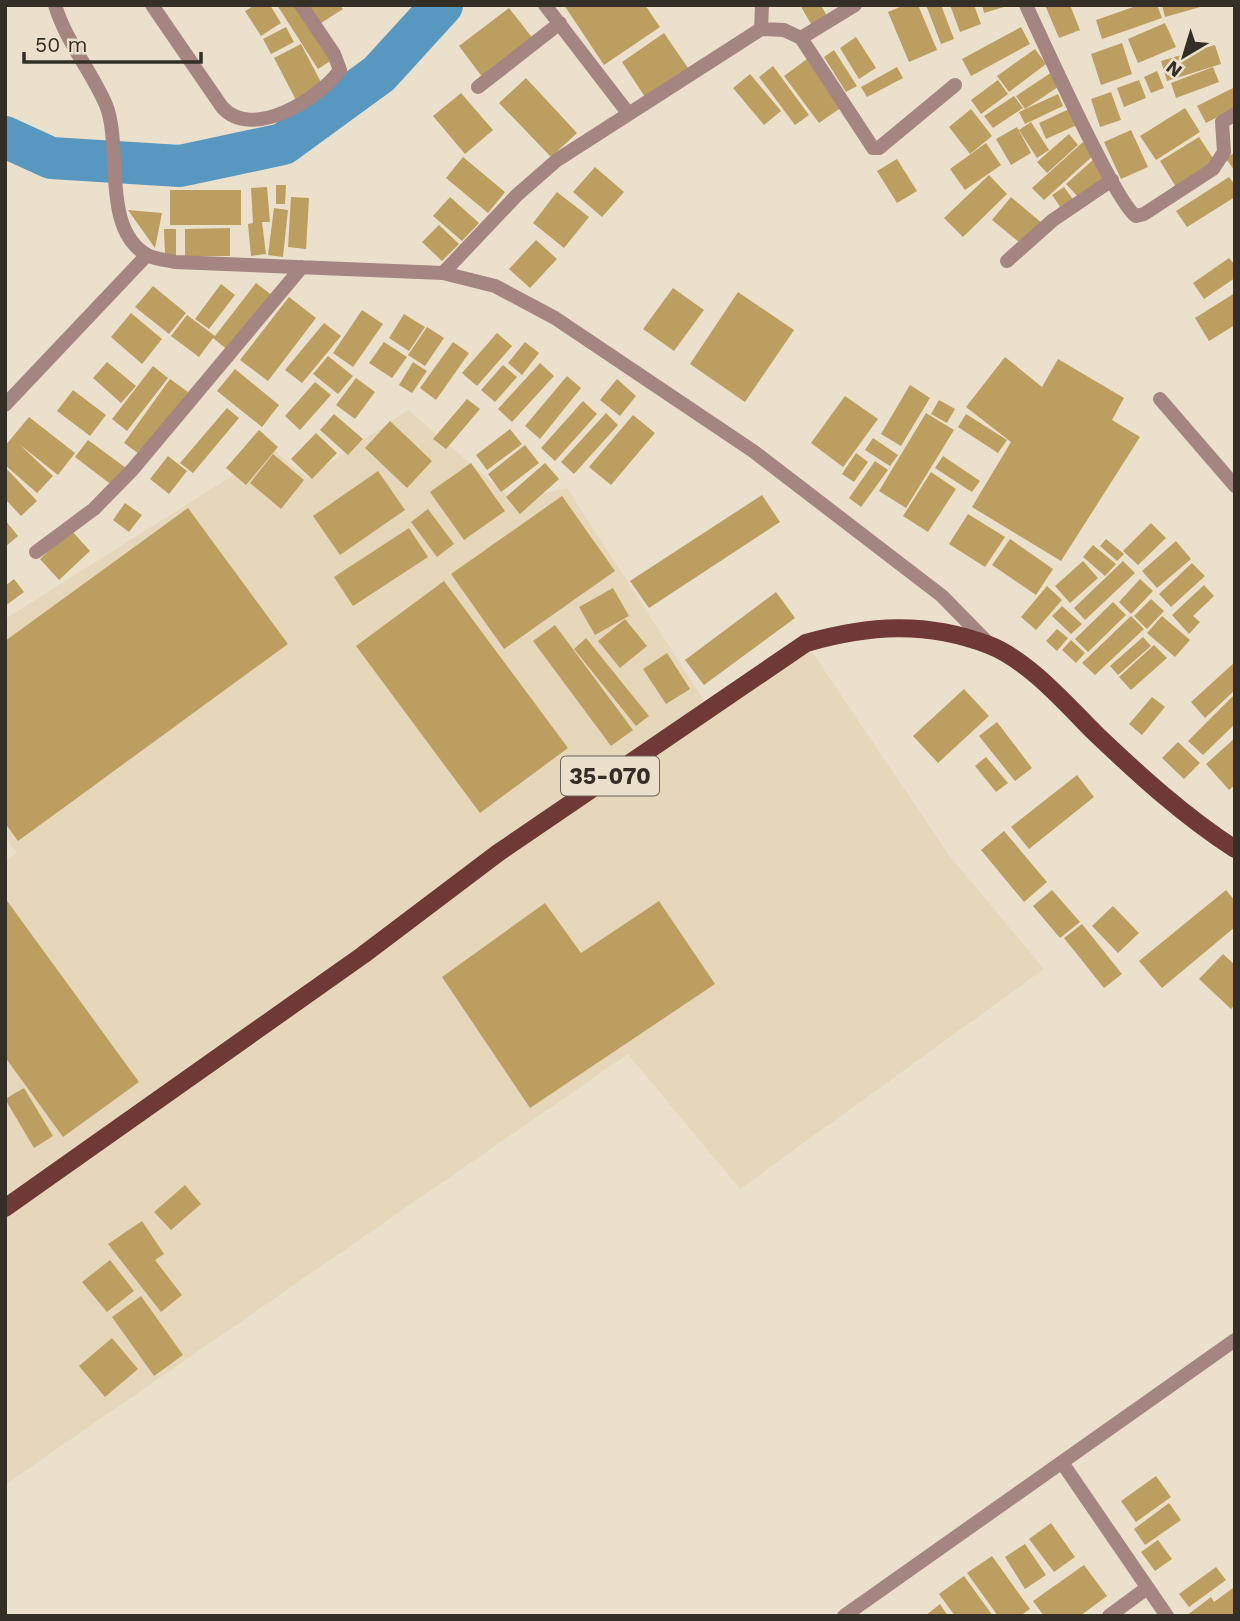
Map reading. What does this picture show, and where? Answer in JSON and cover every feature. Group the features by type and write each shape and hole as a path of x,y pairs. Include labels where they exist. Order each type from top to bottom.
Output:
{"main road":[{"name":"35-070","path":"5,1208 363,954 498,853 806,643 853,630 931,629 991,646 1036,676 1141,777 1202,828 1235,849"}],"street":[{"path":"55,5 62,30 108,108 117,204 124,226 147,255 175,262 443,273 495,286 555,318 753,450 942,596 991,646"},
{"path":"152,5 230,117 249,122 272,117 309,99 329,86 340,70 334,54 301,5"},
{"path":"545,5 628,113"},
{"path":"761,29 762,5"},
{"path":"801,38 855,5"},
{"path":"1026,5 1130,213 1136,216 1144,214 1213,169 1224,152 1222,122 1235,114"},
{"path":"478,87 560,23"},
{"path":"443,273 554,162 761,29 784,30 801,38 873,148 879,148 955,85"},
{"path":"1007,261 1053,220 1112,180"},
{"path":"5,405 147,255"},
{"path":"36,551 94,509 133,469 302,267"},
{"path":"1160,399 1235,486"},
{"path":"844,1616 1063,1464 1235,1339"},
{"path":"1063,1464 1167,1616"},
{"path":"1109,1616 1147,1588"}],"shaded area":[{"path":"408,410 513,500 567,488 709,708 806,643 948,854 1044,969 740,1189 628,1054 6,1484 5,861 17,853 5,838 5,619 273,450 307,478"}],"building":[{"path":"255,5 270,5 281,23 261,36 245,11"},
{"path":"277,5 297,5 332,60 318,69"},
{"path":"305,5 340,5 343,9 318,25"},
{"path":"564,5 645,5 660,27 604,65"},
{"path":"800,5 821,5 829,20 814,29"},
{"path":"905,5 918,5 937,50 909,62 888,12"},
{"path":"926,5 941,5 954,39 941,44"},
{"path":"950,5 974,5 981,24 960,32"},
{"path":"982,5 1007,5 1007,6 984,13"},
{"path":"1045,5 1070,5 1080,30 1059,38"},
{"path":"1139,5 1157,5 1162,18 1102,39 1096,20"},
{"path":"1162,5 1203,5 1204,6 1165,17"},
{"path":"509,8 534,40 483,78 459,46"},
{"path":"1165,23 1176,47 1138,63 1128,39"},
{"path":"286,27 294,42 271,54 263,39"},
{"path":"1021,27 1030,44 971,76 962,59"},
{"path":"664,33 688,68 645,97 622,62"},
{"path":"856,37 876,68 859,79 840,48"},
{"path":"1122,43 1132,74 1101,85 1091,54"},
{"path":"301,44 323,86 296,100 274,58"},
{"path":"1215,45 1221,64 1167,81 1161,61"},
{"path":"1035,49 1046,64 1009,92 997,76"},
{"path":"834,50 857,86 846,92 824,57"},
{"path":"807,59 842,107 819,123 784,76"},
{"path":"773,66 809,115 795,125 759,77"},
{"path":"897,67 903,78 867,97 861,87"},
{"path":"1213,67 1219,82 1176,98 1171,83"},
{"path":"1157,71 1164,88 1151,93 1144,77"},
{"path":"1052,72 1061,85 1025,109 1016,96"},
{"path":"750,74 781,111 764,125 733,88"},
{"path":"526,78 577,133 551,157 499,103"},
{"path":"998,80 1008,94 981,114 971,100"},
{"path":"1139,80 1146,98 1124,107 1117,88"},
{"path":"1235,87 1235,108 1206,123 1197,106"},
{"path":"1111,92 1121,120 1100,127 1091,99"},
{"path":"461,93 493,130 465,154 433,116"},
{"path":"1058,94 1063,106 1025,124 1019,112"},
{"path":"1014,96 1023,108 993,128 984,116"},
{"path":"1185,108 1200,132 1156,160 1140,136"},
{"path":"971,109 992,136 970,154 949,127"},
{"path":"1069,109 1077,125 1046,139 1039,123"},
{"path":"1031,122 1049,150 1037,158 1019,130"},
{"path":"1017,127 1031,153 1011,165 996,139"},
{"path":"1131,130 1148,167 1121,179 1104,142"},
{"path":"1069,134 1078,145 1047,173 1037,162"},
{"path":"1199,137 1216,163 1176,187 1160,161"},
{"path":"1083,142 1095,154 1044,200 1032,188"},
{"path":"986,143 1001,165 965,190 950,169"},
{"path":"1235,152 1235,171 1226,159"},
{"path":"463,157 505,192 488,213 446,178"},
{"path":"897,159 917,191 897,203 877,171"},
{"path":"1094,159 1108,175 1080,199 1066,184"},
{"path":"595,167 624,192 602,217 573,192"},
{"path":"989,175 1007,194 963,237 944,218"},
{"path":"1229,177 1235,185 1235,197 1187,227 1176,211"},
{"path":"276,185 286,185 285,204 276,204"},
{"path":"267,187 270,222 262,222 266,254 251,256 248,224 253,223 251,188"},
{"path":"1064,187 1075,202 1063,211 1052,195"},
{"path":"170,190 241,190 241,225 170,225"},
{"path":"557,192 589,217 564,248 533,223"},
{"path":"291,197 309,198 306,249 288,247"},
{"path":"450,197 479,223 462,241 433,216"},
{"path":"1011,197 1043,224 1024,246 992,220"},
{"path":"274,208 288,210 283,257 268,255"},
{"path":"128,210 162,213 155,248"},
{"path":"439,225 459,244 442,261 422,242"},
{"path":"230,228 230,256 185,256 185,229"},
{"path":"164,229 176,229 176,255 165,255"},
{"path":"536,240 557,259 530,288 509,269"},
{"path":"1229,258 1235,265 1235,278 1204,299 1193,283"},
{"path":"256,283 273,296 229,351 213,338 199,357 171,336 187,315 215,336"},
{"path":"221,284 235,295 209,329 195,319"},
{"path":"153,286 186,313 169,334 135,307"},
{"path":"673,288 704,310 674,351 643,329"},
{"path":"738,292 794,330 745,402 690,364"},
{"path":"1235,293 1235,325 1209,341 1195,318"},
{"path":"289,297 316,318 268,381 240,360"},
{"path":"362,310 383,324 353,367 333,353"},
{"path":"131,313 162,339 142,364 111,337"},
{"path":"404,314 425,327 409,351 389,338"},
{"path":"324,323 341,336 302,383 285,370"},
{"path":"427,327 444,338 425,366 408,355"},
{"path":"497,333 512,346 477,386 462,373"},
{"path":"384,342 407,357 392,378 369,363"},
{"path":"453,342 469,353 436,400 420,388"},
{"path":"525,342 539,353 522,375 508,363"},
{"path":"328,356 353,376 338,394 313,374"},
{"path":"1005,357 1042,387 1058,359 1124,398 1112,420 1140,437 1061,561 972,507 1011,442 966,407"},
{"path":"107,362 136,386 121,403 93,378"},
{"path":"413,362 427,371 412,393 399,385"},
{"path":"540,363 554,376 512,422 498,409"},
{"path":"503,365 517,377 495,402 481,390"},
{"path":"153,366 168,378 127,431 112,419"},
{"path":"235,369 279,405 262,427 217,391"},
{"path":"567,376 581,388 540,439 525,426"},
{"path":"356,378 375,392 355,419 336,405"},
{"path":"170,379 188,392 142,456 124,443"},
{"path":"617,379 636,396 620,416 600,400"},
{"path":"315,382 331,395 300,430 285,416"},
{"path":"910,385 930,398 901,446 881,434"},
{"path":"73,390 106,415 90,436 57,411"},
{"path":"845,396 878,419 843,467 811,443"},
{"path":"467,399 480,409 446,449 433,439"},
{"path":"939,400 955,409 947,423 931,414"},
{"path":"583,401 597,414 555,461 541,448"},
{"path":"227,408 239,418 193,473 180,463"},
{"path":"606,413 618,425 574,474 561,462"},
{"path":"926,413 954,430 906,508 879,491"},
{"path":"334,414 363,439 348,455 320,430"},
{"path":"966,414 1007,440 998,453 958,427"},
{"path":"633,415 655,433 611,485 589,467"},
{"path":"29,417 75,453 58,475 19,444 53,476 37,493 5,465 5,446"},
{"path":"390,421 432,461 407,488 365,448"},
{"path":"510,429 522,444 487,470 476,455"},
{"path":"259,430 278,447 246,485 226,468"},
{"path":"316,433 337,453 312,479 291,459"},
{"path":"873,438 898,455 890,466 865,450"},
{"path":"88,440 126,468 113,486 75,457"},
{"path":"525,445 539,463 501,492 488,474"},
{"path":"856,453 868,462 854,482 842,474"},
{"path":"273,454 304,480 281,509 250,483"},
{"path":"168,456 187,471 169,494 150,479"},
{"path":"943,456 980,481 972,492 935,468"},
{"path":"875,461 888,470 861,507 849,498"},
{"path":"471,463 505,511 464,540 430,492"},
{"path":"545,463 559,479 520,514 506,497"},
{"path":"5,467 37,501 21,516 5,499"},
{"path":"378,471 405,510 340,555 313,516"},
{"path":"931,472 956,489 928,532 903,516"},
{"path":"762,495 780,522 649,608 630,581"},
{"path":"562,496 615,571 504,649 451,574"},
{"path":"125,503 142,515 129,532 113,520"},
{"path":"188,508 288,644 18,841 5,823 5,641"},
{"path":"428,509 454,544 437,557 411,522"},
{"path":"968,514 1005,537 985,567 949,544"},
{"path":"5,520 18,536 5,547"},
{"path":"1151,523 1166,538 1138,565 1123,551"},
{"path":"409,528 428,557 353,606 334,577"},
{"path":"71,530 90,551 59,580 40,559"},
{"path":"1010,539 1053,569 1036,595 992,565"},
{"path":"1106,539 1124,554 1117,561 1100,546"},
{"path":"1176,541 1191,559 1157,588 1142,571"},
{"path":"1093,545 1116,564 1105,576 1083,557"},
{"path":"1083,561 1098,578 1070,603 1055,586"},
{"path":"1123,561 1135,573 1085,620 1074,608"},
{"path":"1192,563 1205,576 1171,607 1159,594"},
{"path":"14,579 24,592 5,606 5,586"},
{"path":"1140,579 1153,591 1131,614 1119,602"},
{"path":"444,581 568,748 480,813 356,646"},
{"path":"1204,585 1214,596 1193,616 1200,622 1189,634 1172,615"},
{"path":"1047,586 1062,600 1036,630 1021,617"},
{"path":"613,588 629,616 595,635 579,607"},
{"path":"776,592 795,618 704,685 685,660"},
{"path":"1151,599 1164,611 1147,629 1134,616"},
{"path":"1113,602 1126,615 1088,652 1075,639"},
{"path":"1062,606 1082,624 1071,634 1052,616"},
{"path":"1131,616 1144,629 1095,675 1082,663"},
{"path":"1162,616 1190,640 1175,657 1147,633"},
{"path":"625,619 647,646 620,668 598,641"},
{"path":"555,625 633,730 611,746 533,641"},
{"path":"1057,629 1068,638 1057,651 1046,641"},
{"path":"1143,637 1151,646 1118,675 1110,666"},
{"path":"586,638 649,716 636,726 574,649"},
{"path":"1071,640 1085,653 1076,663 1062,650"},
{"path":"1154,645 1167,658 1131,690 1119,677"},
{"path":"667,653 690,689 666,704 643,669"},
{"path":"1235,662 1235,690 1205,718 1191,702"},
{"path":"964,689 989,716 938,763 913,736"},
{"path":"1235,694 1235,724 1203,755 1188,741"},
{"path":"1152,697 1165,707 1142,735 1129,724"},
{"path":"997,722 1032,768 1015,781 979,736"},
{"path":"1235,738 1235,785 1229,790 1206,764"},
{"path":"1178,742 1200,763 1184,779 1162,758"},
{"path":"986,757 1008,783 996,792 975,766"},
{"path":"1077,775 1094,797 1029,849 1011,827"},
{"path":"1004,831 1047,882 1024,902 981,850"},
{"path":"1052,890 1080,922 1060,938 1033,906"},
{"path":"1226,890 1235,901 1235,927 1162,988 1139,961"},
{"path":"5,898 139,1082 63,1137 5,1057"},
{"path":"659,901 715,984 530,1108 442,977 545,903 581,953"},
{"path":"1113,906 1139,933 1118,953 1092,926"},
{"path":"1082,924 1122,974 1104,988 1064,938"},
{"path":"1223,954 1235,965 1235,1005 1231,1009 1199,979"},
{"path":"24,1088 53,1136 34,1148 5,1099"},
{"path":"185,1185 201,1204 171,1230 154,1212"},
{"path":"142,1221 164,1254 155,1260 182,1295 161,1312 108,1244"},
{"path":"110,1260 134,1291 107,1312 82,1282"},
{"path":"141,1296 183,1355 154,1376 112,1317"},
{"path":"112,1338 138,1369 105,1397 79,1366"},
{"path":"1156,1476 1171,1497 1136,1522 1121,1501"},
{"path":"1169,1503 1181,1520 1145,1545 1134,1529"},
{"path":"1051,1523 1075,1557 1054,1572 1029,1539"},
{"path":"1158,1540 1172,1559 1155,1571 1141,1552"},
{"path":"1025,1544 1046,1575 1025,1589 1005,1557"},
{"path":"992,1556 1030,1609 1020,1616 998,1616 967,1573"},
{"path":"1084,1565 1107,1596 1080,1616 1044,1616 1033,1601"},
{"path":"1216,1567 1226,1580 1189,1607 1179,1594"},
{"path":"964,1576 993,1616 955,1616 939,1594"},
{"path":"1233,1588 1235,1616 1186,1616 1211,1597 1214,1602"},
{"path":"940,1604 948,1616 925,1616"}],"waterway":[{"path":"5,137 51,158 180,166 283,144 379,74 442,5"}]}
